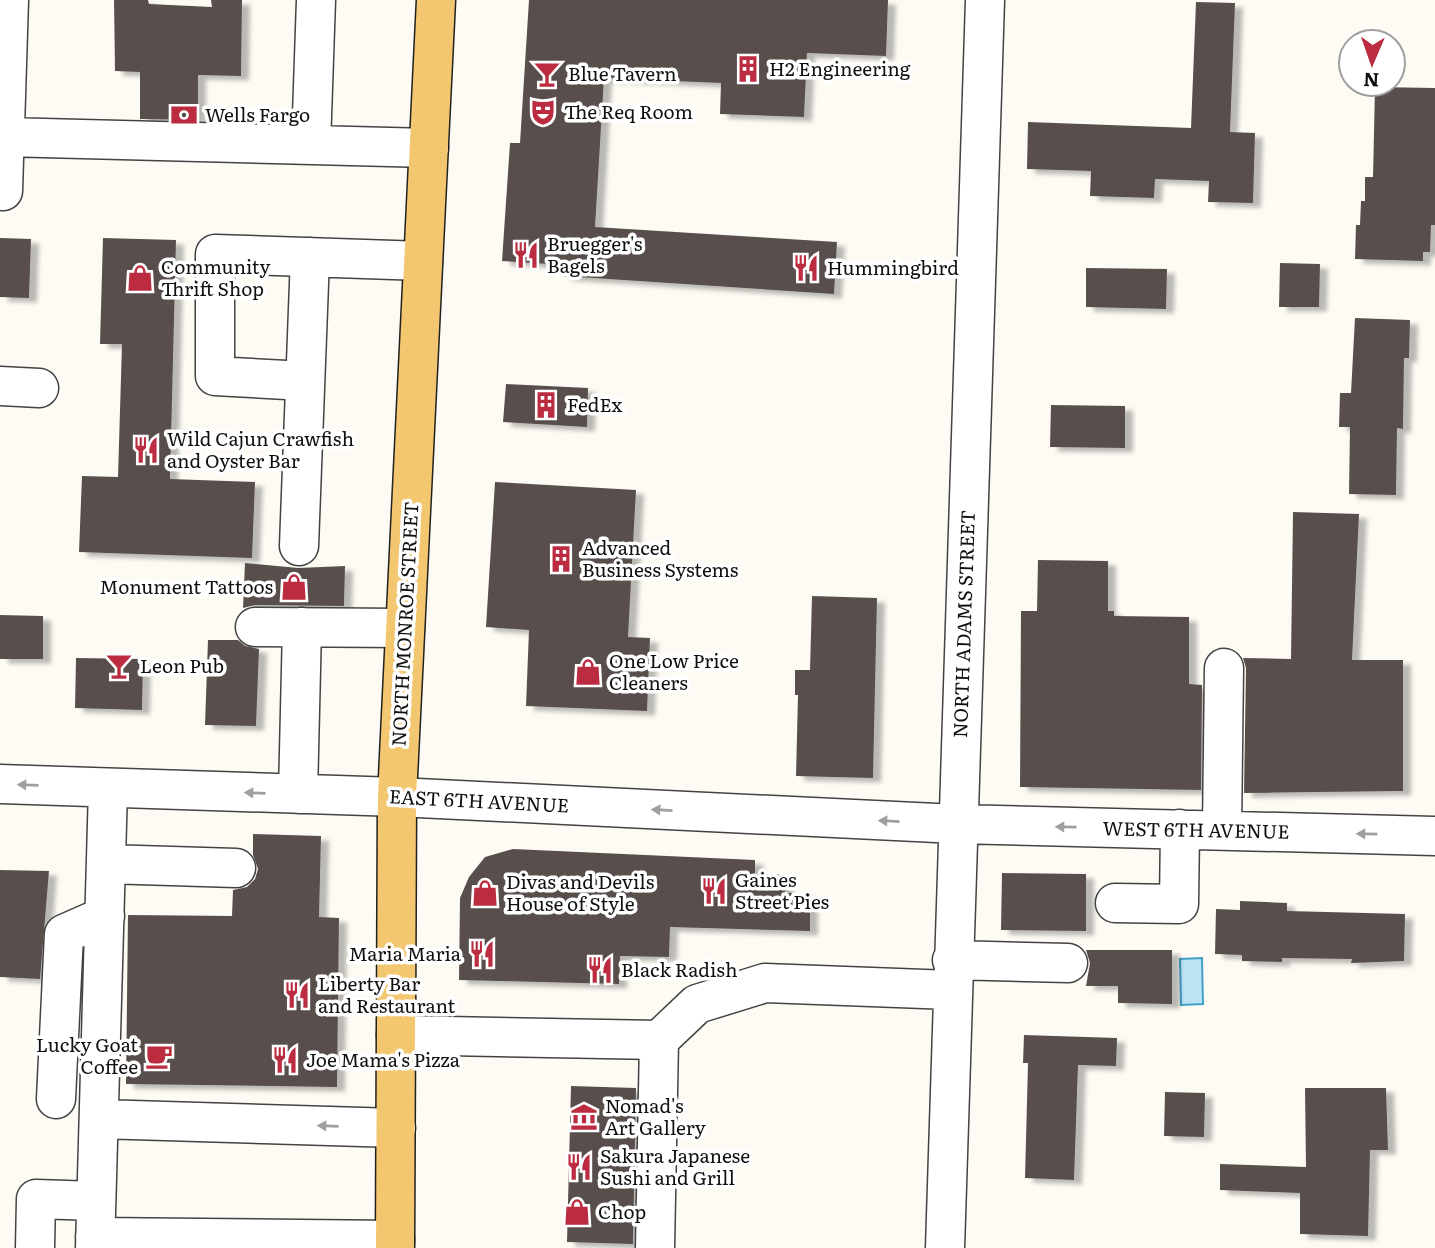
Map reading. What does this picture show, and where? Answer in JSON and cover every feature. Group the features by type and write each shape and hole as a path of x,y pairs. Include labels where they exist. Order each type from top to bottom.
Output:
{"main road":[{"name":"NORTH MONROE STREET","path":"396,1244 397,797 436,0"}],"street":[{"path":"3,191 3,96 9,0"},
{"path":"311,145 316,0"},
{"name":"NORTH ADAMS STREET","path":"945,1248 985,0"},
{"path":"5,137 429,148"},
{"path":"305,381 215,376 215,254 423,261"},
{"path":"299,546 310,257"},
{"path":"0,386 39,388"},
{"path":"255,627 405,628"},
{"path":"298,794 302,627"},
{"path":"1222,830 1224,668"},
{"name":"EAST 6TH AVENUE","path":"0,784 397,797 957,824"},
{"path":"95,1228 108,788"},
{"name":"WEST 6TH AVENUE","path":"957,824 1435,836"},
{"path":"1115,903 1179,904 1180,830"},
{"path":"106,864 236,868"},
{"path":"56,1099 64,934 105,916"},
{"path":"396,1035 659,1040 697,1004 765,983 952,975 1068,963"},
{"path":"654,1248 659,1040"},
{"path":"99,1119 396,1128"},
{"path":"35,1248 36,1199 95,1228 396,1244"}],"water":[{"path":"1202,958 1203,1004 1181,1005 1180,959"}],"building":[{"path":"114,0 148,0 149,4 212,7 211,0 242,0 241,76 198,75 198,120 140,119 140,72 115,71"},
{"path":"529,0 888,0 886,56 807,53 804,117 720,114 721,83 604,78 595,227 837,242 834,294 563,276 564,265 502,261 510,143 520,143"},
{"path":"1196,2 1235,3 1230,132 1255,133 1253,203 1208,202 1209,181 1155,179 1154,198 1090,196 1091,171 1027,169 1028,122 1191,128"},
{"path":"1407,88 1435,88 1435,225 1431,225 1430,252 1423,252 1423,261 1355,259 1356,225 1360,225 1361,201 1365,201 1365,177 1373,177 1375,98 1407,98"},
{"path":"0,238 31,239 29,298 0,297"},
{"path":"103,238 176,240 170,479 255,482 252,558 79,552 82,476 118,477 122,344 100,344"},
{"path":"1280,263 1320,264 1319,307 1279,307"},
{"path":"1086,268 1167,269 1166,309 1086,307"},
{"path":"1355,318 1410,320 1409,358 1404,358 1403,429 1397,428 1396,495 1349,494 1350,427 1339,427 1340,393 1351,393"},
{"name":"FedEx","path":"506,384 588,388 587,427 503,422"},
{"path":"1051,405 1125,406 1125,448 1050,447"},
{"name":"Advanced Business Systems","path":"495,482 636,490 628,637 650,638 647,711 526,706 529,630 486,627"},
{"path":"1293,512 1359,514 1352,660 1403,660 1403,791 1244,793 1246,668 1243,658 1291,659"},
{"path":"1038,560 1108,561 1108,611 1114,611 1114,616 1189,617 1189,684 1202,685 1201,790 1020,787 1021,611 1037,611"},
{"name":"Monument Tattoos","path":"245,563 298,568 345,566 344,606 255,605 243,608"},
{"path":"812,596 877,598 873,778 796,776 798,695 795,695 795,670 810,670"},
{"path":"0,615 43,616 43,659 0,659"},
{"path":"208,640 238,640 245,646 259,649 256,726 205,725"},
{"path":"76,658 143,659 142,710 75,708"},
{"path":"253,834 321,836 319,917 339,918 337,1087 126,1084 128,915 232,916 233,890 247,887 255,879 258,869 253,855"},
{"path":"513,849 755,860 755,874 786,875 785,893 810,893 810,931 670,927 669,957 620,956 619,984 459,980 460,898 469,877 485,857"},
{"path":"0,870 49,871 40,979 0,977"},
{"path":"1002,873 1086,874 1086,931 1001,930"},
{"path":"1240,901 1287,903 1287,911 1405,914 1404,961 1351,963 1352,959 1282,958 1282,962 1242,961 1242,955 1215,954 1216,909 1240,910"},
{"path":"1086,950 1172,950 1172,1004 1118,1003 1118,986 1086,986 1090,963"},
{"path":"1024,1035 1117,1038 1116,1066 1078,1065 1074,1180 1025,1178 1028,1063 1023,1063"},
{"path":"571,1086 636,1088 633,1244 567,1242"},
{"path":"1305,1088 1386,1088 1388,1150 1370,1150 1368,1236 1300,1234 1300,1193 1220,1190 1220,1164 1306,1167"},
{"path":"1165,1092 1205,1093 1204,1137 1164,1136"}],"place":[{"name":"H2 Engineering","path":"748,69"},
{"name":"Blue Tavern","path":"547,74"},
{"name":"The Req Room","path":"543,112"},
{"name":"Wells Fargo","path":"184,115"},
{"name":"Bruegger's Bagels","path":"526,255"},
{"name":"Hummingbird","path":"806,268"},
{"name":"Community Thrift Shop","path":"140,278"},
{"name":"FedEx","path":"546,405"},
{"name":"Wild Cajun Crawfish and Oyster Bar","path":"146,450"},
{"name":"Advanced Business Systems","path":"561,559"},
{"name":"Monument Tattoos","path":"294,587"},
{"name":"Leon Pub","path":"119,666"},
{"name":"One Low Price Cleaners","path":"588,672"},
{"name":"Gaines Street Pies","path":"714,891"},
{"name":"Divas and Devils House of Style","path":"485,893"},
{"name":"Maria Maria","path":"482,954"},
{"name":"Black Radish","path":"600,970"},
{"name":"Liberty Bar and Restaurant","path":"297,995"},
{"name":"Lucky Goat Coffee","path":"159,1056"},
{"name":"Joe Mama's Pizza","path":"285,1060"},
{"name":"Nomad's Art Gallery","path":"584,1117"},
{"name":"Sakura Japanese Sushi and Grill","path":"579,1167"},
{"name":"Chop","path":"577,1212"}]}
